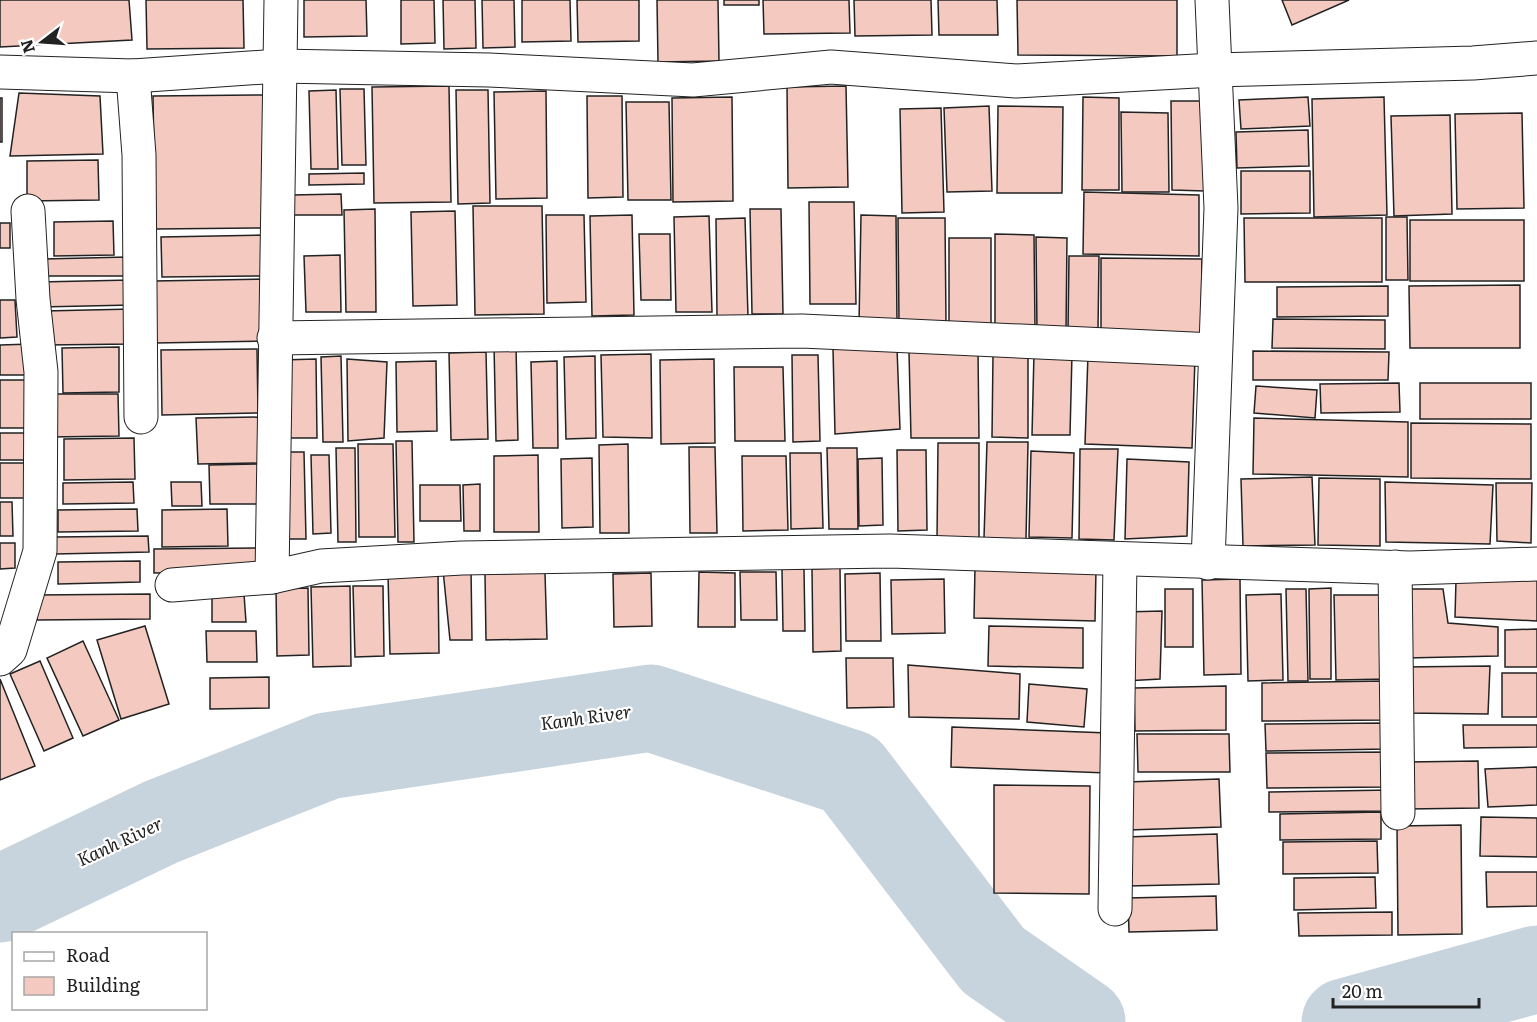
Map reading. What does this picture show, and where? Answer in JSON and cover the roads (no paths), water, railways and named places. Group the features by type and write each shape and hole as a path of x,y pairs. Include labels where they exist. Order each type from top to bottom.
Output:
{"street":[{"path":"272,577 281,0"},
{"path":"1208,562 1221,208 1212,0"},
{"path":"0,72 133,76 279,66 489,70 693,80 831,67 1016,81 1214,70 1473,63 1537,58"},
{"path":"133,76 139,155 141,417"},
{"path":"0,659 10,650 40,551 41,372 33,299 28,211"},
{"path":"274,338 802,331 1214,350"},
{"path":"172,585 272,577 321,566 462,558 890,551 1120,561 1395,567 1537,564"},
{"path":"1115,909 1120,561"},
{"path":"1395,567 1398,813"}],"waterway":[{"name":"Kanh River","path":"0,899 161,822 327,756 651,708 850,773 993,960 1082,1022"},
{"name":"Kanh River","path":"1345,1022 1537,969"}]}
